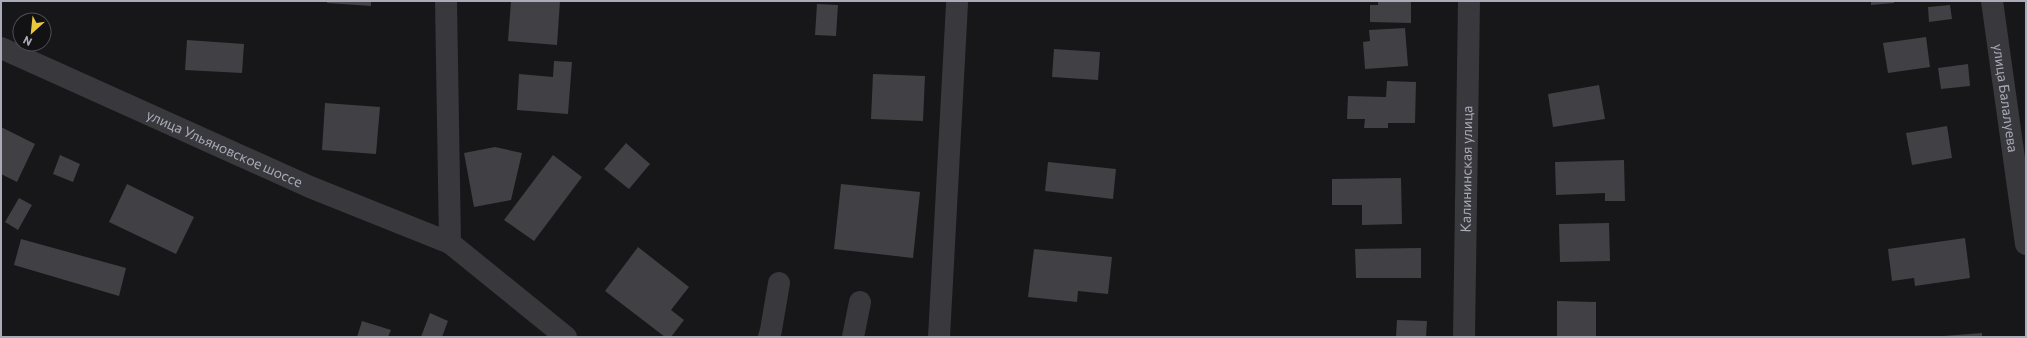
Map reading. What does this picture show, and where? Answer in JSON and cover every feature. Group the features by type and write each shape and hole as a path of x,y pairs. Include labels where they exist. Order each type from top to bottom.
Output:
{"street":[{"path":"446,1 450,243"},
{"name":"Калининская улица","path":"1464,337 1469,1"},
{"name":"улица Балалуева","path":"1992,1 2026,244"},
{"path":"939,337 956,4"},
{"name":"улица Ульяновское шоссе","path":"1,48 310,187 450,243 566,337"},
{"path":"768,337 771,330 779,283"},
{"path":"853,337 860,302"}],"building":[{"path":"327,1 371,1 371,6 327,3"},
{"path":"511,1 560,1 557,45 508,41"},
{"path":"1378,1 1411,1 1411,23 1370,22 1370,5 1378,5"},
{"path":"1871,1 1894,1 1894,3 1871,5"},
{"path":"817,4 838,5 836,36 815,35"},
{"path":"1950,5 1952,19 1929,22 1928,7"},
{"path":"1405,28 1408,66 1365,69 1363,42 1370,41 1369,30"},
{"path":"1926,37 1930,67 1888,73 1883,43"},
{"path":"187,40 244,44 242,73 185,70"},
{"path":"1054,49 1100,52 1098,80 1052,77"},
{"path":"554,61 572,62 568,114 517,110 519,74 553,77"},
{"path":"1968,64 1970,86 1941,89 1938,68"},
{"path":"873,74 925,76 923,121 871,119"},
{"path":"1387,81 1416,82 1415,123 1388,123 1388,128 1364,128 1365,119 1347,119 1348,96 1386,97"},
{"path":"1599,85 1605,119 1553,127 1548,94"},
{"path":"325,103 380,107 376,154 322,150"},
{"path":"1947,126 1952,158 1912,165 1906,133"},
{"path":"1,127 35,144 17,182 1,174"},
{"path":"626,143 650,164 629,189 604,169"},
{"path":"495,147 522,153 511,200 474,207 464,153"},
{"path":"60,155 80,164 73,182 53,174"},
{"path":"553,155 582,177 534,241 504,220"},
{"path":"1624,160 1625,201 1605,201 1605,193 1556,195 1555,162"},
{"path":"1048,162 1116,169 1113,199 1045,191"},
{"path":"1401,178 1402,224 1362,225 1362,205 1332,205 1332,179"},
{"path":"127,184 194,217 176,254 109,222"},
{"path":"841,184 920,192 913,258 834,249"},
{"path":"19,198 32,205 18,230 5,222"},
{"path":"1609,223 1610,261 1560,262 1559,224"},
{"path":"1965,238 1970,278 1915,286 1914,278 1892,281 1888,249"},
{"path":"21,239 126,268 119,296 14,265"},
{"path":"638,247 689,287 671,310 684,320 671,337 665,337 605,291"},
{"path":"1421,248 1421,278 1356,278 1355,249"},
{"path":"1034,249 1112,257 1108,294 1078,291 1077,302 1028,297"},
{"path":"1557,301 1596,302 1596,337 1557,337"},
{"path":"430,313 448,321 442,337 421,337"},
{"path":"1397,320 1427,321 1426,337 1396,337"},
{"path":"362,321 391,330 388,337 357,337"},
{"path":"1982,333 1982,337 1943,337 1943,336"}]}
